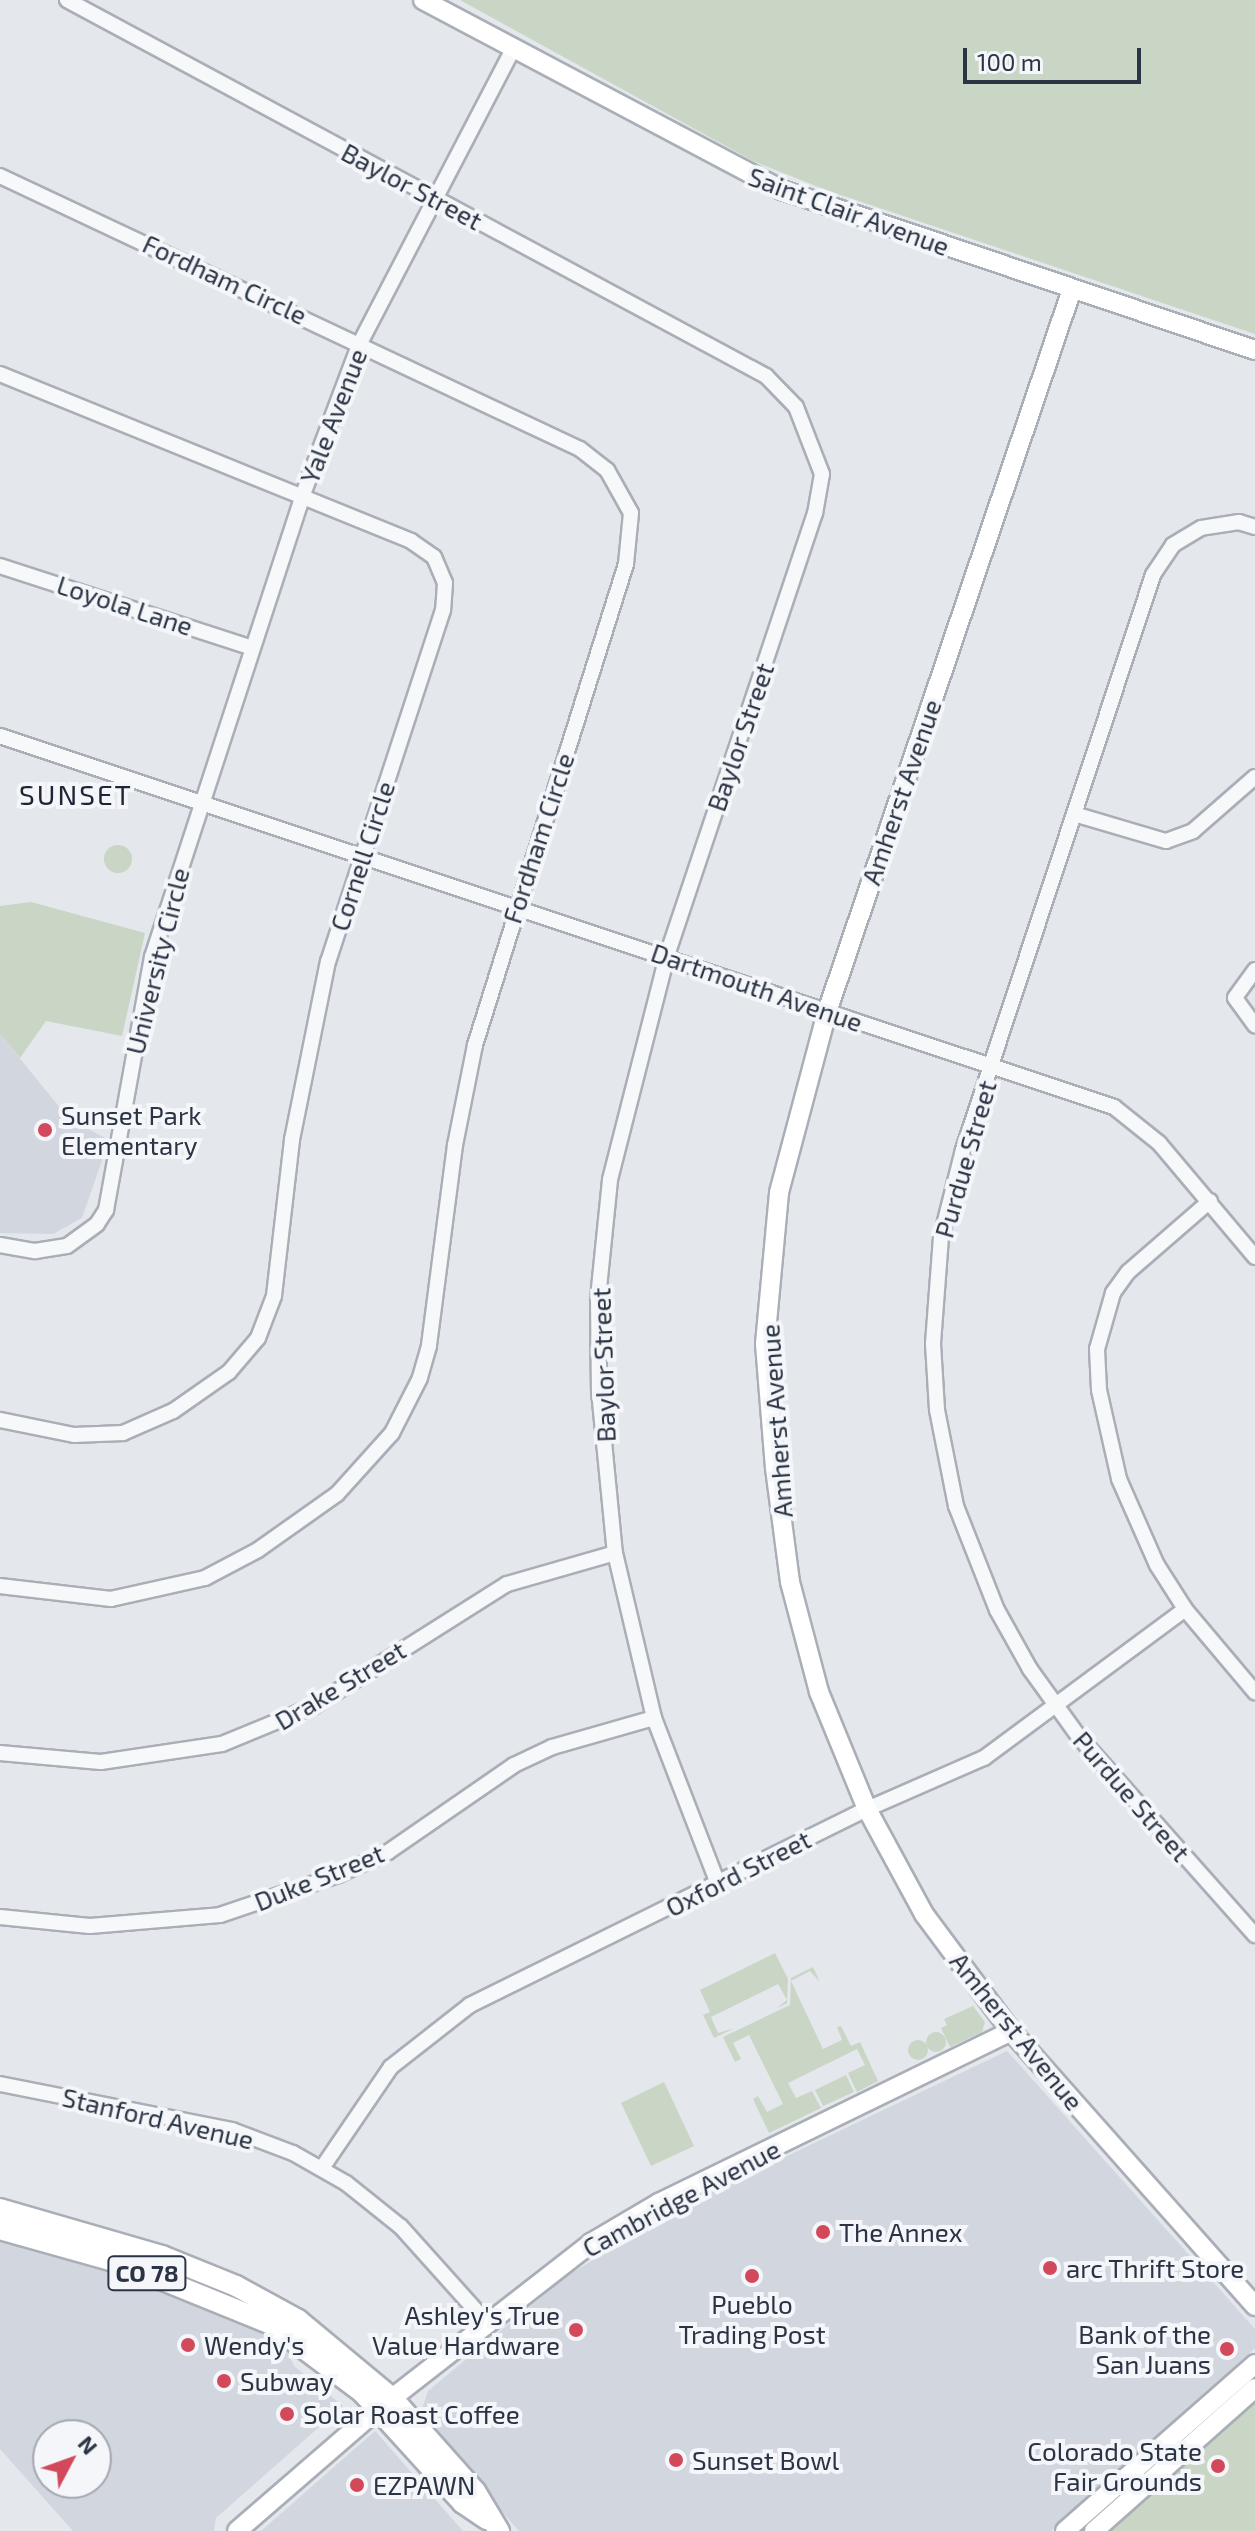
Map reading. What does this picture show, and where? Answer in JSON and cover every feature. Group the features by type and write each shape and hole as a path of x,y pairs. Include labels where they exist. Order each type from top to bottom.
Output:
{"main road":[{"name":"CO 78","path":"0,2209 131,2245 236,2286 332,2344 385,2403 475,2491 495,2526"},
{"name":"CO 78","path":"0,2229 131,2267 258,2318 385,2403"}],"street":[{"name":"Baylor Street","path":"67,0 766,376 796,407 822,474 815,513 667,956 610,1180 598,1299 599,1391 615,1553 654,1718 718,1884"},
{"name":"Saint Clair Avenue","path":"423,0 782,190 1255,350"},
{"name":"Yale Avenue","path":"202,804 250,647 360,343 432,197 513,49"},
{"name":"Fordham Circle","path":"0,176 580,449 607,470 631,513 626,564 515,906 463,1098 429,1346 408,1406 377,1453 337,1494 282,1535 191,1583 111,1599 0,1586"},
{"name":"Amherst Avenue","path":"1072,289 827,1012 779,1193 765,1344 790,1582 819,1692 867,1809 924,1914 1011,2031 1255,2306"},
{"name":"Cornell Circle","path":"0,374 423,547 441,569 445,583 443,610 361,855 308,1046 274,1296 258,1338 229,1372 173,1411 134,1429 74,1435 0,1420"},
{"name":"Purdue Street","path":"1255,527 1239,522 1201,528 1163,558 992,1064 941,1237 933,1344 937,1410 956,1506 997,1610 1054,1704 1255,1935"},
{"name":"Loyola Lane","path":"0,566 250,647"},
{"path":"0,736 202,804"},
{"path":"1074,814 1166,841 1193,831 1255,777"},
{"name":"Dartmouth Avenue","path":"202,804 1114,1107 1159,1143 1255,1257"},
{"name":"University Circle","path":"0,1245 35,1251 67,1246 97,1224 106,1210 152,957 202,804"},
{"path":"1255,970 1235,998 1255,1026"},
{"path":"1210,1201 1128,1272 1103,1315 1097,1349 1099,1390 1119,1479 1138,1527 1185,1609 1255,1692"},
{"name":"Drake Street","path":"0,1753 101,1762 222,1744 314,1706 507,1584 615,1553"},
{"name":"Oxford Street","path":"322,2168 376,2084 438,2025 493,1991 867,1809 984,1758 1185,1609"},
{"name":"Duke Street","path":"0,1917 90,1926 220,1915 338,1875 388,1852 514,1765 552,1747 654,1718"},
{"name":"Cambridge Avenue","path":"237,2531 385,2403 569,2258 623,2223 1011,2031"},
{"name":"Stanford Avenue","path":"0,2084 232,2130 322,2168 401,2227 488,2324"},
{"path":"1065,2531 1255,2364"},
{"path":"1094,2531 1255,2388"}],"shaded area":[{"name":"Sunset Park Elementary","path":"0,1034 69,1119 109,1140 82,1218 53,1234 0,1233"},
{"path":"1007,2051 1255,2329 1255,2348 1051,2531 519,2531 426,2426 421,2412 428,2391 568,2275 691,2202"},
{"path":"0,2241 134,2279 254,2329 287,2351 294,2366 343,2406 216,2518 214,2531 73,2531 45,2499 112,2499 112,2419 32,2419 32,2485 0,2449"},
{"path":"375,2431 463,2531 261,2531"}],"green space":[{"path":"460,0 1255,0 1255,334 826,190 753,161"},
{"path":"118,845 128,849 132,859 128,869 118,873 108,869 104,859 108,849"},
{"path":"31,902 145,933 122,1036 46,1021 20,1058 0,1034 0,906"},
{"path":"775,1953 788,1979 787,2003 777,2008 787,2000 778,1984 711,2017 718,2033 735,2028 714,2038 703,2015 710,2012 700,1990"},
{"path":"813,1967 820,1982 810,1971 791,1981 823,2049 842,2040 837,2027 841,2026 851,2046 860,2042 878,2081 857,2092 848,2073 865,2065 857,2049 788,2083 796,2098 812,2091 821,2108 769,2133 753,2099 758,2096 767,2112 783,2104 749,2035 733,2043 741,2059 735,2062 723,2037 790,2005 791,1978"},
{"path":"973,2006 985,2022 982,2032 950,2047 941,2028 947,2025 944,2019"},
{"path":"932,2032 940,2032 946,2042 940,2052 932,2052 926,2046 926,2038"},
{"path":"918,2040 925,2043 928,2050 925,2057 918,2060 911,2057 908,2050 911,2043"},
{"path":"846,2075 854,2092 823,2106 815,2090"},
{"path":"664,2082 694,2146 651,2166 621,2103"},
{"name":"Colorado State Fair Grounds","path":"1255,2402 1255,2531 1108,2531"}],"place":[{"name":"Sunset Park Elementary","path":"45,1130"},
{"name":"The Annex","path":"823,2232"},
{"name":"arc Thrift Store","path":"1050,2268"},
{"name":"Pueblo Trading Post","path":"752,2276"},
{"name":"Ashley's True Value Hardware","path":"576,2330"},
{"name":"Wendy's","path":"188,2345"},
{"name":"Bank of the San Juans","path":"1227,2349"},
{"name":"Subway","path":"224,2381"},
{"name":"Solar Roast Coffee","path":"287,2414"},
{"name":"Sunset Bowl","path":"676,2460"},
{"name":"Colorado State Fair Grounds","path":"1218,2466"},
{"name":"EZPAWN","path":"357,2485"}],"district":[{"name":"SUNSET","path":"76,794"}]}
